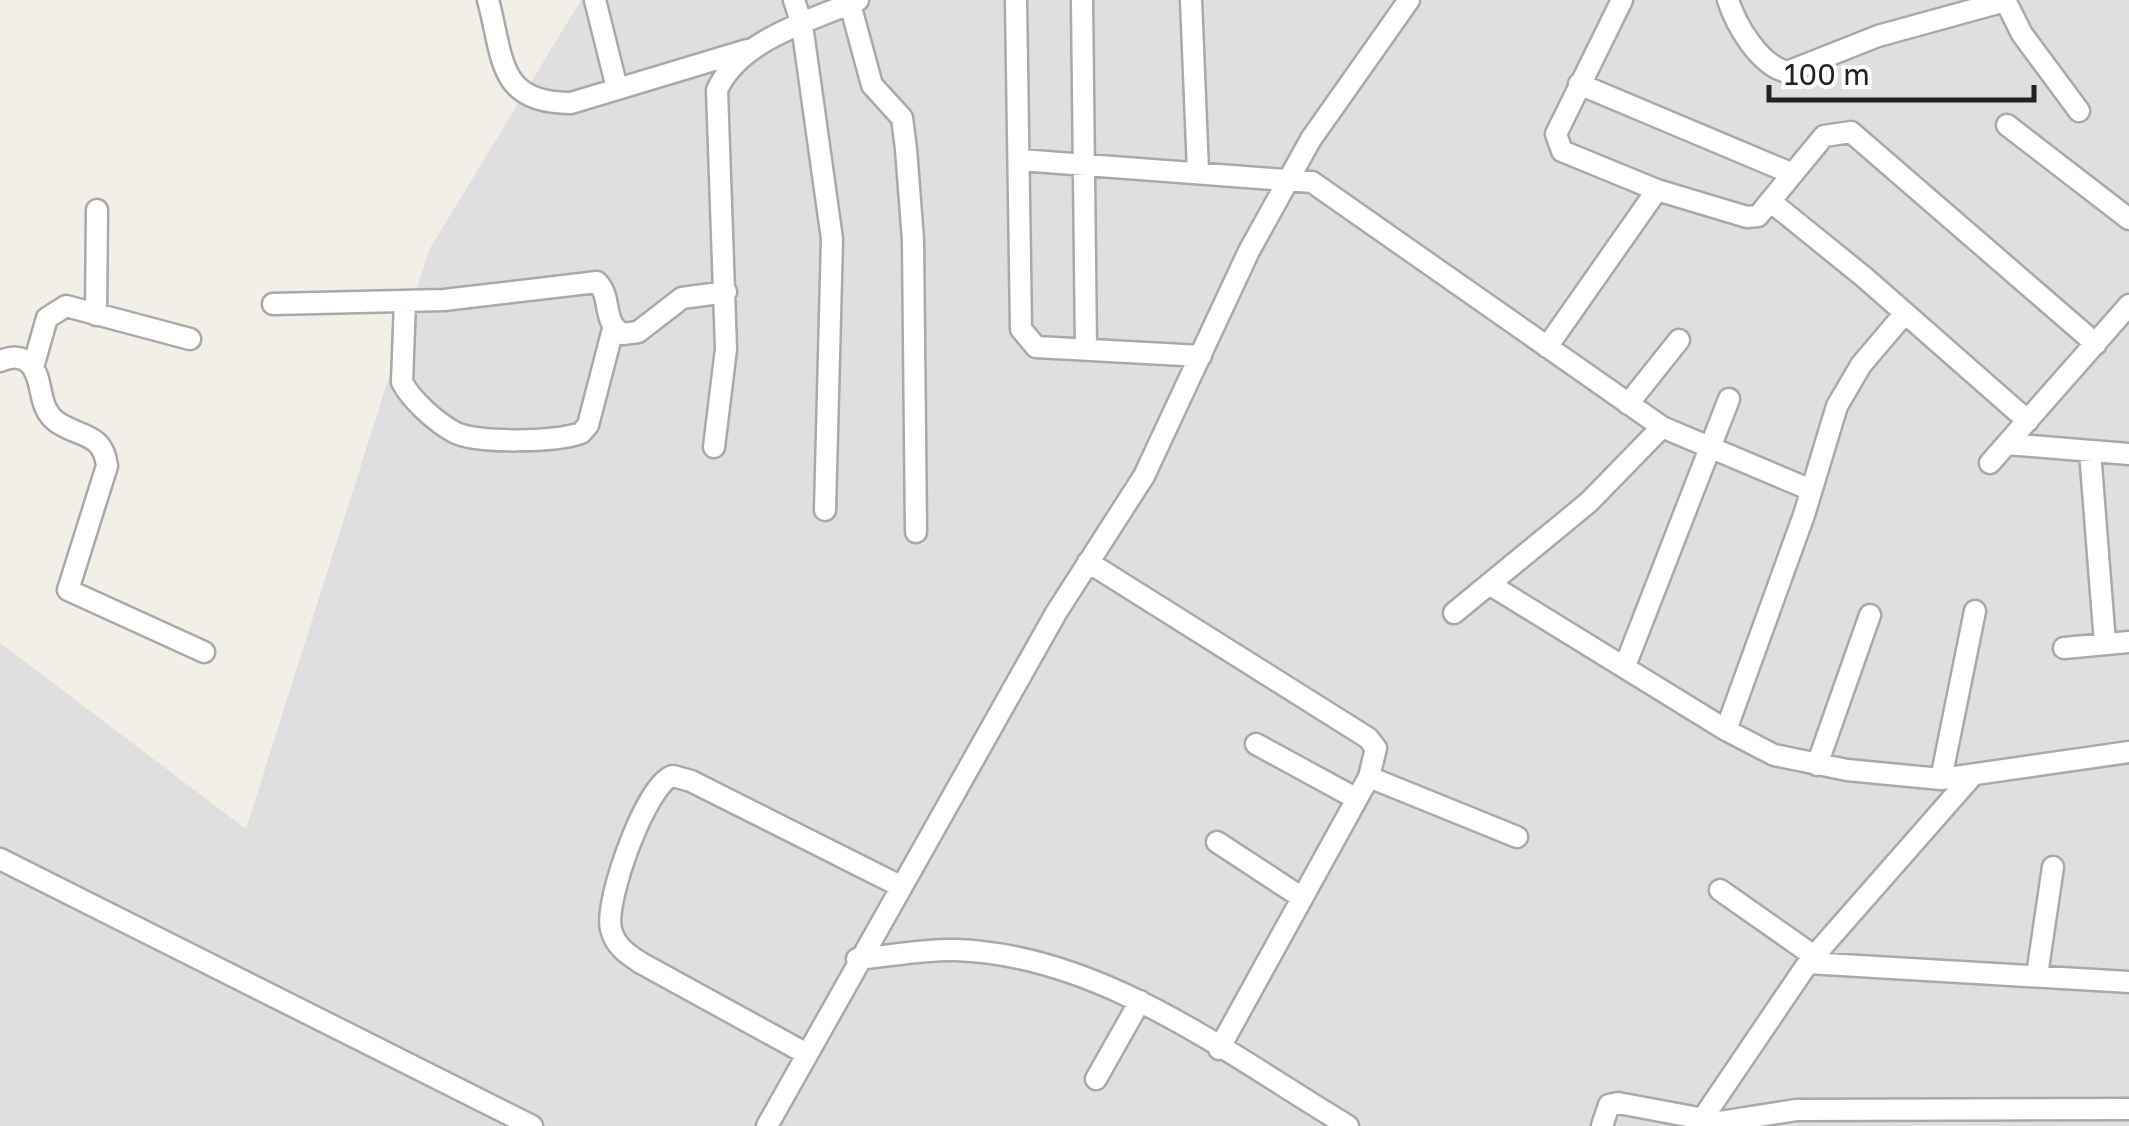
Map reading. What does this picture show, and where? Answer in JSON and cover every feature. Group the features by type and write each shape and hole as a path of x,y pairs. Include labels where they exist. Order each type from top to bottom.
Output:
{"street":[{"path":"488,0 510,82 531,100 571,103 754,48 854,2 872,85 902,118 906,148 913,240 916,532"},
{"path":"595,0 617,88"},
{"path":"794,0 802,26 832,238 825,510"},
{"path":"1016,0 1020,330 1036,347 1201,356"},
{"path":"1082,0 1086,349"},
{"path":"1192,0 1198,171"},
{"path":"767,1126 900,886 1088,562 1144,476 1289,178 1350,78 1409,0"},
{"path":"1622,0 1578,84 1556,144 1562,151 1657,190 1747,217 1758,216 1824,136 1851,132 2096,344"},
{"path":"1728,0 1736,20 1769,65 1786,72 1878,36 2005,1 2022,34 2079,111"},
{"path":"714,447 726,349 717,90 734,64 754,48"},
{"path":"1578,84 1793,174"},
{"path":"2006,126 2129,219"},
{"path":"1020,160 1289,178 1327,189 1662,428 1811,490"},
{"path":"1547,347 1657,190"},
{"path":"1770,202 2028,421"},
{"path":"96,314 97,210"},
{"path":"273,304 405,300 597,282 603,288 614,329 588,425 581,433 530,439 469,436 446,426 402,382 405,300"},
{"path":"614,329 624,334 638,332 682,298 726,292"},
{"path":"190,339 66,306 54,310 47,318 33,367 42,404 55,421 91,436 106,452 107,466 68,590 204,652"},
{"path":"1990,463 2129,306"},
{"path":"1726,730 1848,385 1905,313"},
{"path":"1628,404 1679,340"},
{"path":"0,361 14,356 33,367"},
{"path":"1625,666 1728,400"},
{"path":"1454,612 1589,502 1662,428"},
{"path":"2008,444 2129,454"},
{"path":"2090,452 2105,643"},
{"path":"1088,562 1368,738 1376,748 1369,777 1219,1049"},
{"path":"1489,584 1756,748 1817,765 1941,779 2129,752"},
{"path":"1941,779 1974,611"},
{"path":"1817,765 1870,615"},
{"path":"2064,648 2129,642"},
{"path":"1256,744 1357,799"},
{"path":"1703,1118 1811,959 1973,775"},
{"path":"805,1052 641,963 622,951 612,934 610,895 656,787 673,776 691,781 900,886"},
{"path":"1369,777 1468,821 1517,837"},
{"path":"1217,842 1301,897"},
{"path":"0,860 532,1126"},
{"path":"2037,975 2052,867"},
{"path":"1720,890 1811,959 2129,982"},
{"path":"858,959 972,952 1036,963 1140,1001 1348,1126"},
{"path":"1096,1079 1140,1001"},
{"path":"1602,1126 1609,1105 1618,1103 1735,1122 1796,1110 2129,1109"},
{"path":"1303,1126 1311,1104"}],"shaded area":[{"path":"581,0 2129,0 2129,1126 0,1126 0,643 246,829 429,250"}]}
